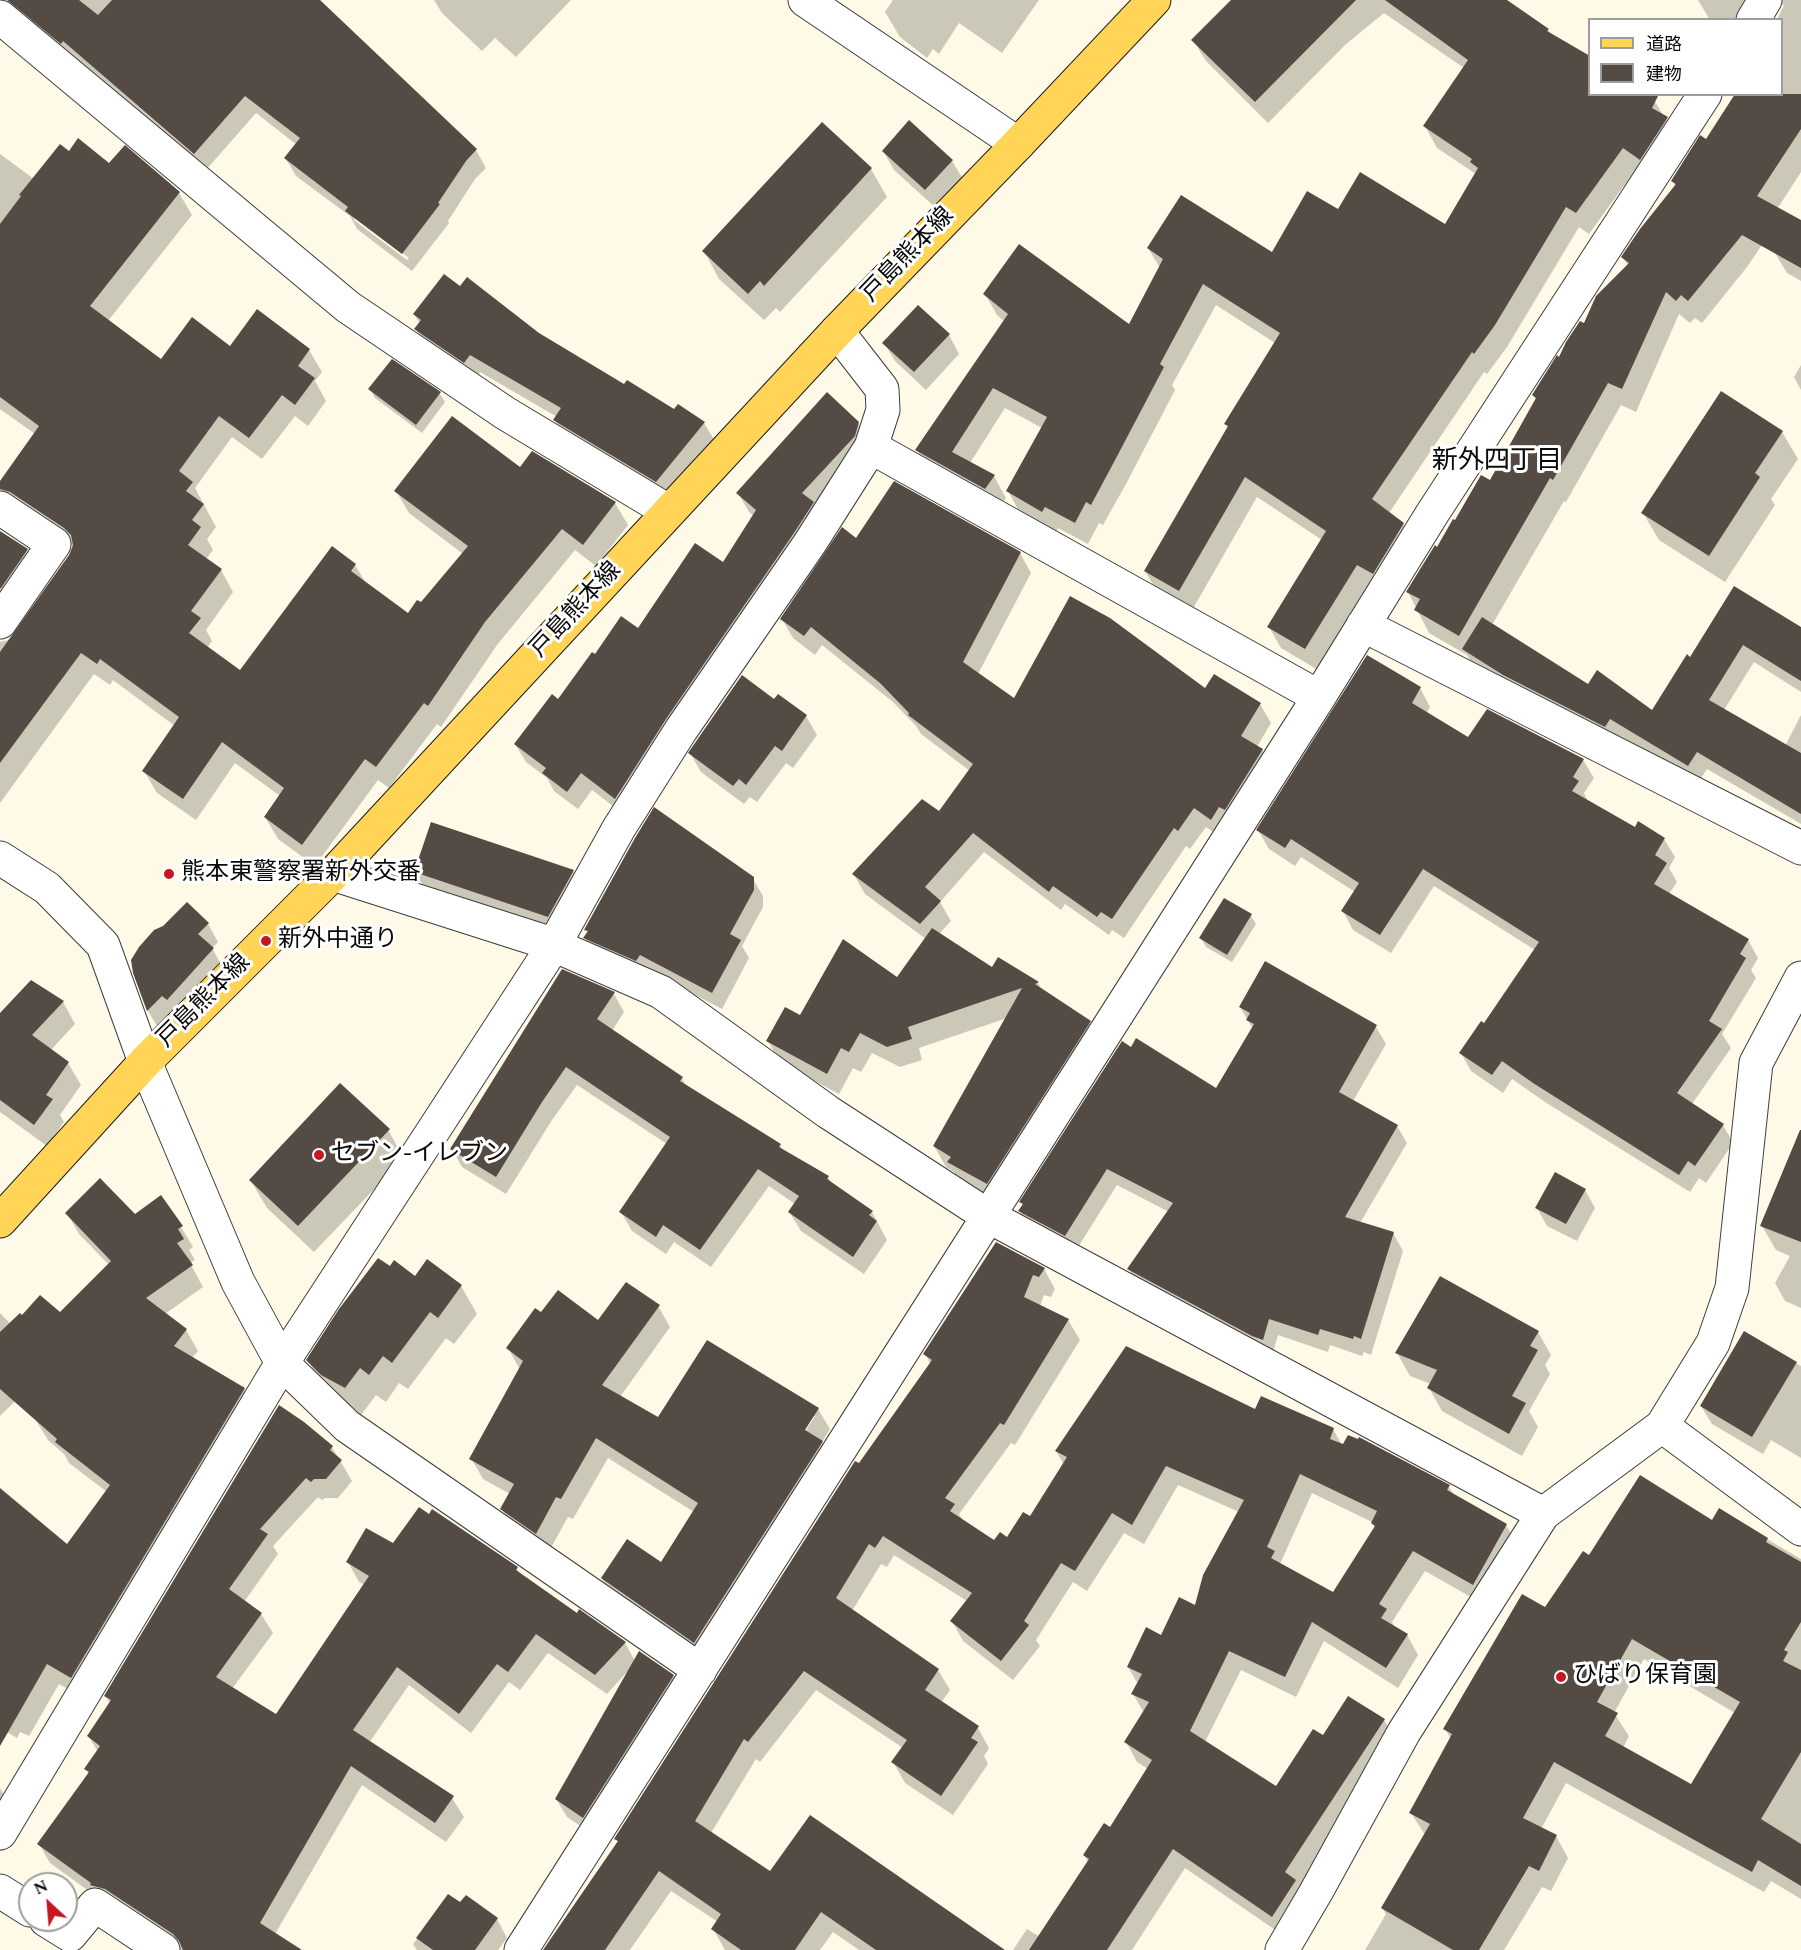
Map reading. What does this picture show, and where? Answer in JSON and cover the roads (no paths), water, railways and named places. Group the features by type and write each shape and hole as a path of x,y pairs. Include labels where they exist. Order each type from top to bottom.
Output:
{"main road":[{"name":"戸島熊本線","path":"0,1221 145,1062 333,874 837,331 1154,0"}],"street":[{"path":"805,0 1018,144"},
{"path":"1754,18 1765,0"},
{"path":"0,17 348,307 505,413 669,511"},
{"path":"521,1950 1363,625 1704,96"},
{"path":"0,1833 282,1363 554,945 620,828 681,730 810,543 871,447 883,410 882,389 837,331"},
{"path":"871,447 1319,697"},
{"path":"0,508 54,544 0,621"},
{"path":"1363,625 1801,848"},
{"path":"0,858 46,888 103,945 145,1062 238,1282 282,1363 346,1426 700,1670"},
{"path":"333,874 554,945 661,992 828,1112 988,1216 1544,1514"},
{"path":"1282,1950 1404,1732 1544,1514 1662,1426 1713,1343 1732,1288 1756,1063 1801,978"},
{"path":"1662,1426 1801,1529"},
{"path":"0,1892 18,1903"},
{"path":"78,1925 95,1905 163,1950"}],"place":[{"name":"熊本東警察署新外交番","path":"169,874"},
{"name":"新外中通り","path":"266,941"},
{"name":"セブン-イレブン","path":"319,1155"},
{"name":"ひばり保育園","path":"1561,1677"}],"district":[{"name":"新外四丁目","path":"1497,463"}]}
